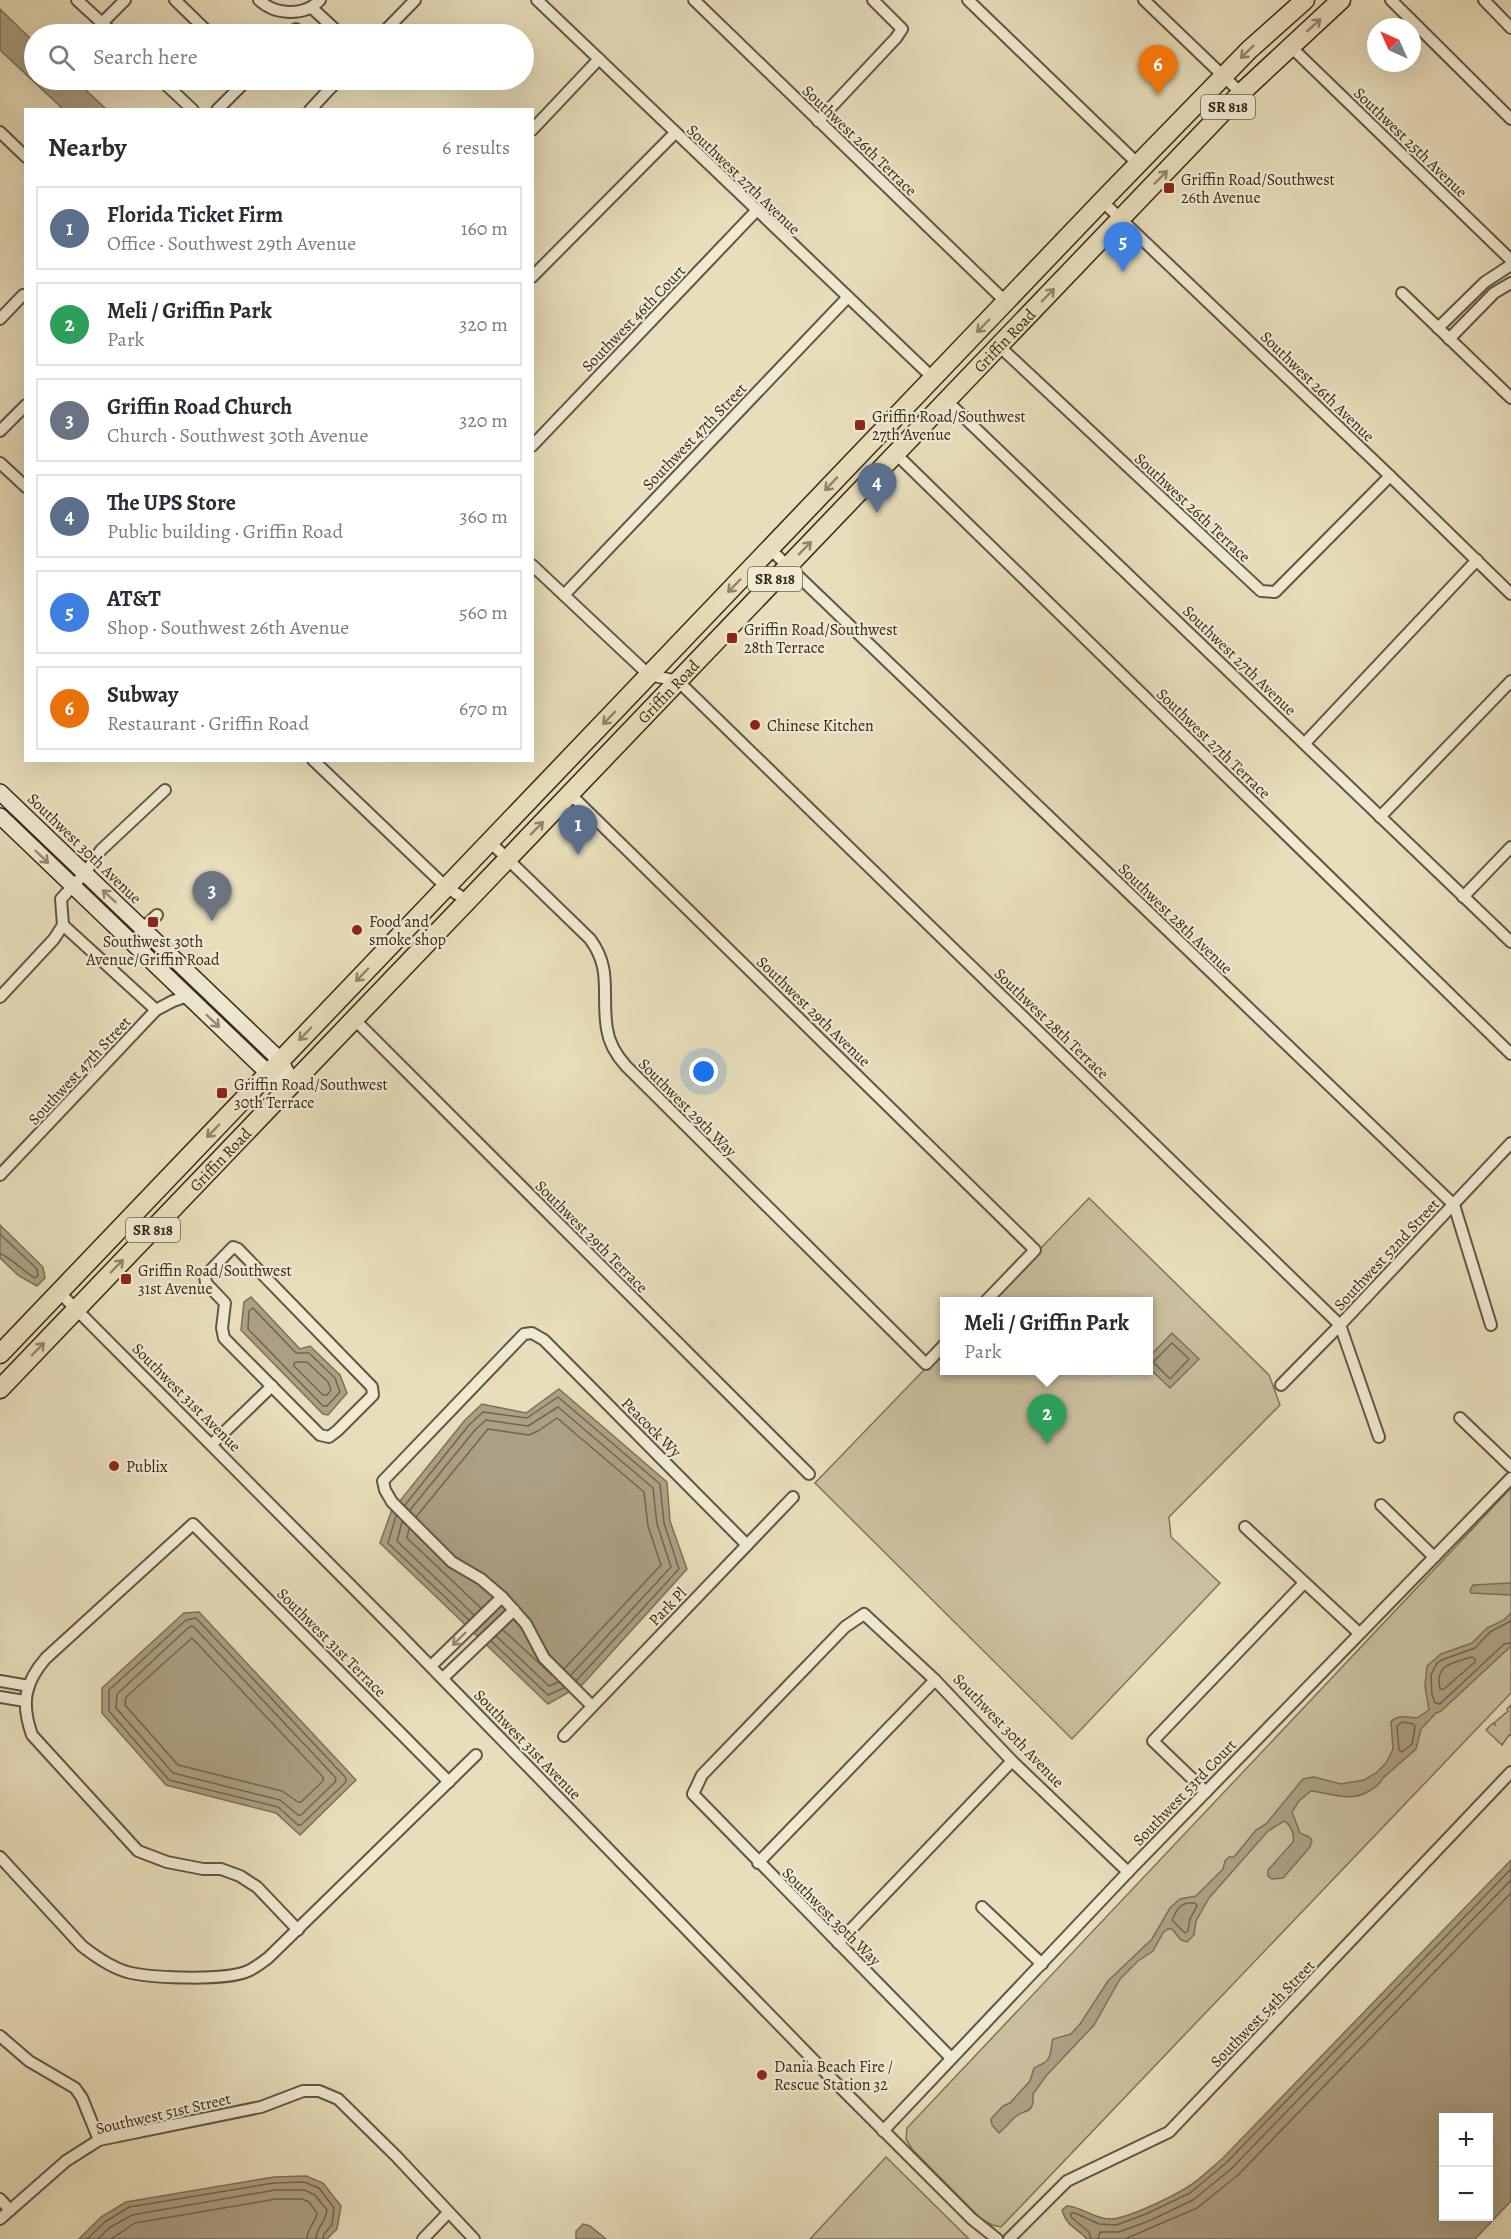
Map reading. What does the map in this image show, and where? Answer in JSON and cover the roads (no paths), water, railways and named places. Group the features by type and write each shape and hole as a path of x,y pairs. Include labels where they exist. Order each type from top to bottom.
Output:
{"main road":[{"name":"Griffin Road","path":"0,1354 1102,201 1223,76 1305,0"},
{"name":"Griffin Road","path":"0,1389 1241,93 1341,0"},
{"path":"947,401 959,351"},
{"path":"921,428 933,378"},
{"name":"Southwest 30th Avenue","path":"0,792 280,1060 292,1083"},
{"path":"0,816 267,1073 292,1083"}],"street":[{"path":"77,0 102,23 125,0"},
{"path":"175,0 200,24"},
{"path":"259,0 268,9 285,12 316,4 332,24"},
{"path":"392,24 415,0"},
{"name":"Southwest 27th Avenue","path":"537,0 933,378"},
{"name":"Southwest 26th Terrace","path":"694,0 1006,302"},
{"path":"818,121 902,29 873,0"},
{"path":"968,0 1138,164"},
{"path":"1144,0 1241,93"},
{"path":"1390,0 1511,119"},
{"path":"1484,0 1511,28"},
{"name":"Southwest 25th Avenue","path":"1290,46 1511,260"},
{"path":"534,128 599,59"},
{"path":"172,90 191,108"},
{"path":"219,108 237,90"},
{"path":"312,108 329,90"},
{"path":"0,132 24,155"},
{"path":"534,275 675,132"},
{"name":"Southwest 26th Avenue","path":"1102,201 1511,594"},
{"name":"Southwest 46th Court","path":"534,444 756,211"},
{"path":"1438,328 1485,282 1511,265"},
{"path":"1449,339 1494,293 1511,284"},
{"path":"1402,293 1511,398"},
{"path":"0,319 23,295"},
{"name":"Southwest 47th Street","path":"564,595 847,298"},
{"path":"1464,303 1475,312"},
{"name":"Southwest 26th Terrace","path":"999,346 1262,591 1275,592 1390,476"},
{"name":"Southwest 27th Avenue","path":"947,401 1511,942"},
{"path":"0,431 24,407"},
{"name":"Southwest 27th Terrace","path":"896,454 1511,1054"},
{"path":"0,463 24,485"},
{"name":"Southwest 28th Avenue","path":"770,549 1454,1205 1491,1325"},
{"path":"1305,743 1477,560"},
{"path":"534,567 649,675 678,681"},
{"name":"Southwest 28th Terrace","path":"678,681 1340,1325 1378,1437"},
{"path":"1380,817 1511,681"},
{"path":"315,762 446,887 468,901"},
{"path":"0,997 54,939 63,925 61,899 85,873 101,850 165,790"},
{"name":"Southwest 29th Avenue","path":"570,794 1035,1250 990,1297"},
{"name":"Southwest 29th Way","path":"490,842 590,939 597,949 604,968 607,1030 618,1056 626,1066 926,1364 940,1349"},
{"path":"1463,897 1511,847"},
{"path":"143,928 157,915"},
{"path":"63,925 156,1010"},
{"name":"Southwest 47th Street","path":"0,1175 156,1010 188,996"},
{"name":"Southwest 29th Terrace","path":"354,1019 809,1474"},
{"name":"Southwest 52nd Street","path":"1281,1385 1511,1143"},
{"path":"233,1246 372,1387 372,1395 329,1437 320,1436 272,1386 224,1338 222,1329 226,1311 225,1303 206,1283 205,1276 233,1246"},
{"name":"Southwest 31st Avenue","path":"59,1292 443,1678 883,2131 972,2219 997,2239"},
{"name":"Peacock Wy","path":"502,1597 481,1579 452,1562 392,1502 383,1481 524,1334 532,1333 553,1348 747,1545"},
{"path":"212,1444 272,1386"},
{"path":"1460,1418 1511,1467"},
{"name":"Southwest 53rd Court","path":"883,2131 1128,1872 1511,1478"},
{"name":"Park Pl","path":"564,1736 793,1497"},
{"path":"1381,1505 1434,1557"},
{"name":"Southwest 31st Terrace","path":"28,1686 30,1679 46,1658 193,1524 449,1782"},
{"path":"1245,1527 1359,1633"},
{"path":"1206,1792 1153,1741 1304,1583"},
{"path":"431,1666 502,1597 526,1624 544,1658 592,1706"},
{"path":"443,1678 514,1610"},
{"name":"Southwest 30th Avenue","path":"693,1794 702,1775 845,1627 864,1614 935,1680 1012,1761 1128,1872"},
{"path":"759,1863 935,1680"},
{"path":"0,1681 28,1686 25,1701 26,1719 32,1735 138,1851 167,1863 202,1869 221,1869 240,1876 257,1887 298,1930"},
{"path":"0,1697 25,1701"},
{"path":"0,1857 82,1946 97,1958 129,1973 193,1977 226,1976 247,1972 267,1958 298,1930 476,1755"},
{"path":"838,1943 1012,1761"},
{"name":"Southwest 54th Street","path":"1009,2239 1067,2181 1169,2132 1511,1772"},
{"name":"Southwest 30th Way","path":"693,1794 951,2058"},
{"path":"982,1907 1042,1964"},
{"path":"0,2036 29,2061 75,2088 82,2098 99,2140"},
{"name":"Southwest 51st Street","path":"0,2219 66,2161 99,2140 261,2107 303,2091 319,2091 338,2099 396,2156 448,2213"},
{"path":"0,2199 10,2210"},
{"path":"423,2239 448,2213 474,2239"}],"water":[{"path":"0,9 24,32 24,72 0,50"},
{"path":"43,90 86,90 105,108 62,108"},
{"path":"0,1225 43,1267 45,1278 37,1286 19,1276 0,1258"},
{"path":"251,1297 300,1349 310,1346 340,1375 347,1393 328,1415 323,1414 241,1330 244,1302"},
{"path":"1172,1333 1199,1359 1170,1388 1153,1372 1153,1353"},
{"path":"559,1389 667,1482 670,1521 687,1569 583,1684 548,1704 380,1543 391,1512 465,1420 482,1404 526,1413"},
{"path":"1511,1583 1511,1595 1471,1593 1470,1590 1473,1585"},
{"path":"199,1612 356,1780 300,1835 276,1813 166,1785 102,1713 102,1688 184,1613"},
{"path":"1511,1613 1511,1646 1421,1729 1416,1749 1377,1786 1362,1795 1348,1797 1311,1791 1299,1801 1292,1812 1300,1833 1312,1840 1310,1847 1283,1878 1272,1879 1268,1876 1268,1870 1293,1842 1292,1830 1284,1821 1268,1831 1209,1898 1196,1921 1194,1935 1187,1942 1181,1940 1172,1929 1168,1929 1163,1933 1153,1951 1138,1961 1120,1979 1094,2025 1046,2076 1033,2094 1030,2109 1018,2115 999,2133 992,2125 991,2119 1030,2081 1034,2068 1047,2061 1053,2039 1071,2034 1080,2024 1108,1981 1152,1939 1170,1908 1180,1899 1196,1896 1223,1869 1225,1861 1229,1857 1234,1857 1256,1830 1266,1824 1303,1779 1314,1777 1341,1784 1364,1780 1376,1773 1386,1763 1393,1749 1391,1722 1400,1717 1417,1718 1429,1710 1425,1686 1427,1666 1441,1654 1472,1643 1487,1628 1504,1620"},
{"path":"1511,1860 1511,2201 1493,2220 1493,2113 1439,2113 1439,2221 1492,2221 1475,2239 1087,2239 1069,2223 1062,2210 1067,2206 1106,2219 1119,2218 1161,2202 1200,2178 1223,2158"},
{"path":"306,2176 323,2183 341,2206 337,2229 327,2239 79,2239 101,2217 126,2202 274,2177"},
{"path":"583,2224 590,2226 606,2239 576,2239 576,2231"}],"place":[{"name":"Subway","path":"1158,95"},
{"name":"Griffin Road/Southwest 26th Avenue","path":"1169,188"},
{"name":"AT&T","path":"1123,272"},
{"name":"Griffin Road/Southwest 27th Avenue","path":"860,425"},
{"name":"The UPS Store","path":"877,513"},
{"name":"Griffin Road/Southwest 28th Terrace","path":"732,638"},
{"name":"Chinese Kitchen","path":"755,725"},
{"name":"Florida Ticket Firm","path":"578,855"},
{"name":"Griffin Road Church","path":"212,921"},
{"name":"Southwest 30th Avenue/Griffin Road","path":"153,922"},
{"name":"Food and smoke shop","path":"357,930"},
{"name":"Griffin Road/Southwest 30th Terrace","path":"222,1093"},
{"name":"Griffin Road/Southwest 31st Avenue","path":"126,1279"},
{"name":"Meli / Griffin Park","path":"1047,1444"},
{"name":"Publix","path":"114,1466"},
{"name":"Dania Beach Fire / Rescue Station 32","path":"762,2075"}]}
